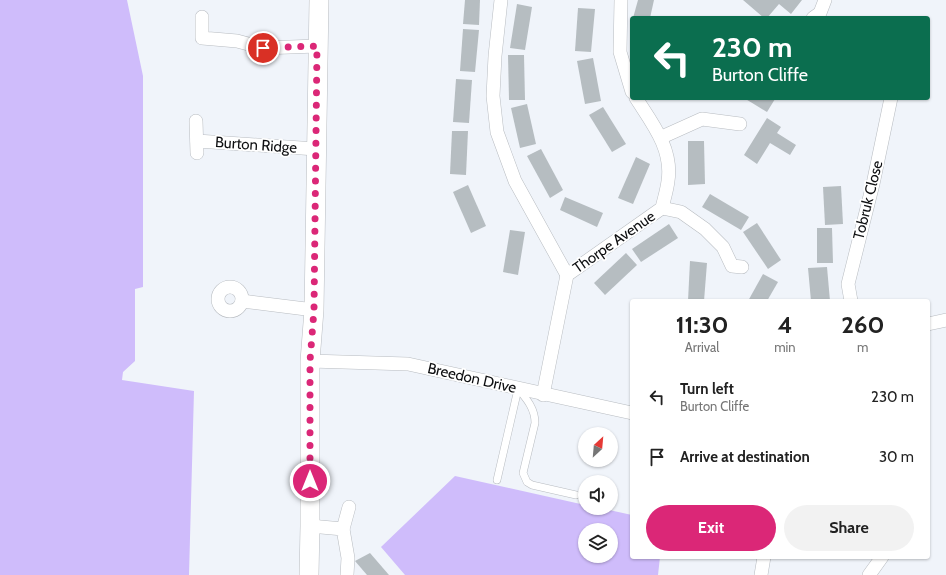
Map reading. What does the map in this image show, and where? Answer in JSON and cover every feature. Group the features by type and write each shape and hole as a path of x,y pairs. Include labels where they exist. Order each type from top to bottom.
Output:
{"main road":[{"path":"309,575 310,361 314,310 317,46 319,0"}],"street":[{"path":"502,0 495,56 493,96 497,132 515,181 567,275 543,394"},
{"path":"621,0 620,52 630,85"},
{"path":"816,16 820,13 825,0"},
{"path":"202,17 202,38 237,41 263,48 317,46"},
{"name":"Thorpe Avenue","path":"567,275 662,208 668,180 669,162 662,137 637,100"},
{"name":"Tobruk Close","path":"851,299 848,284 873,184 890,100"},
{"path":"662,137 702,119 740,124"},
{"name":"Burton Ridge","path":"196,121 197,147 316,149"},
{"path":"662,208 681,212 705,229 723,247 732,266 742,267"},
{"path":"242,301 314,310"},
{"path":"930,324 946,320"},
{"name":"Breedon Drive","path":"310,361 408,364 630,413"},
{"path":"347,575 348,558 343,529 349,507"},
{"path":"310,526 343,529"},
{"path":"761,575 764,559"},
{"path":"869,575 881,559"}],"lane":[{"path":"497,480 518,389"},
{"path":"518,389 528,400 535,415 535,423 523,474 524,478 532,485 576,495"}],"shaded area":[{"path":"0,0 127,0 143,76 143,287 135,289 135,361 123,372 122,380 194,391 189,575 0,575"},
{"path":"455,476 578,503 578,515 618,515 618,512 630,515 630,559 660,559 658,575 405,575 381,547"}],"building":[{"path":"465,0 480,0 479,25 463,24"},
{"path":"638,0 654,0 650,16 634,16"},
{"path":"743,0 802,0 791,14 779,4 769,16 762,16"},
{"path":"517,4 532,7 525,50 510,48"},
{"path":"578,8 595,9 591,52 575,51"},
{"path":"463,29 479,30 475,72 460,71"},
{"path":"508,55 524,55 525,100 509,100"},
{"path":"593,58 601,101 585,104 577,61"},
{"path":"456,79 472,80 469,123 453,122"},
{"path":"747,100 774,100 767,112"},
{"path":"527,104 536,144 520,148 511,108"},
{"path":"603,107 626,144 612,152 589,115"},
{"path":"767,118 781,127 777,133 796,145 790,155 770,143 757,164 744,155"},
{"path":"452,131 468,131 466,175 450,174"},
{"path":"688,141 704,141 705,184 688,185"},
{"path":"541,149 563,190 550,198 527,156"},
{"path":"636,157 650,164 633,204 618,198"},
{"path":"468,185 486,226 471,233 453,192"},
{"path":"841,186 843,224 825,225 823,187"},
{"path":"710,194 749,217 741,230 702,207"},
{"path":"565,197 603,213 597,227 560,210"},
{"path":"757,223 781,260 768,269 743,232"},
{"path":"669,224 678,238 641,262 632,249"},
{"path":"817,228 832,228 833,263 817,263"},
{"path":"510,230 525,232 518,275 503,272"},
{"path":"626,253 637,265 605,295 594,283"},
{"path":"690,261 707,263 704,299 688,299"},
{"path":"827,267 830,299 811,299 808,268"},
{"path":"763,274 778,282 768,299 749,299"},
{"path":"370,553 389,575 367,575 355,561"}],"route":[{"path":"263,48 317,46 314,310 310,361 310,481"}]}
